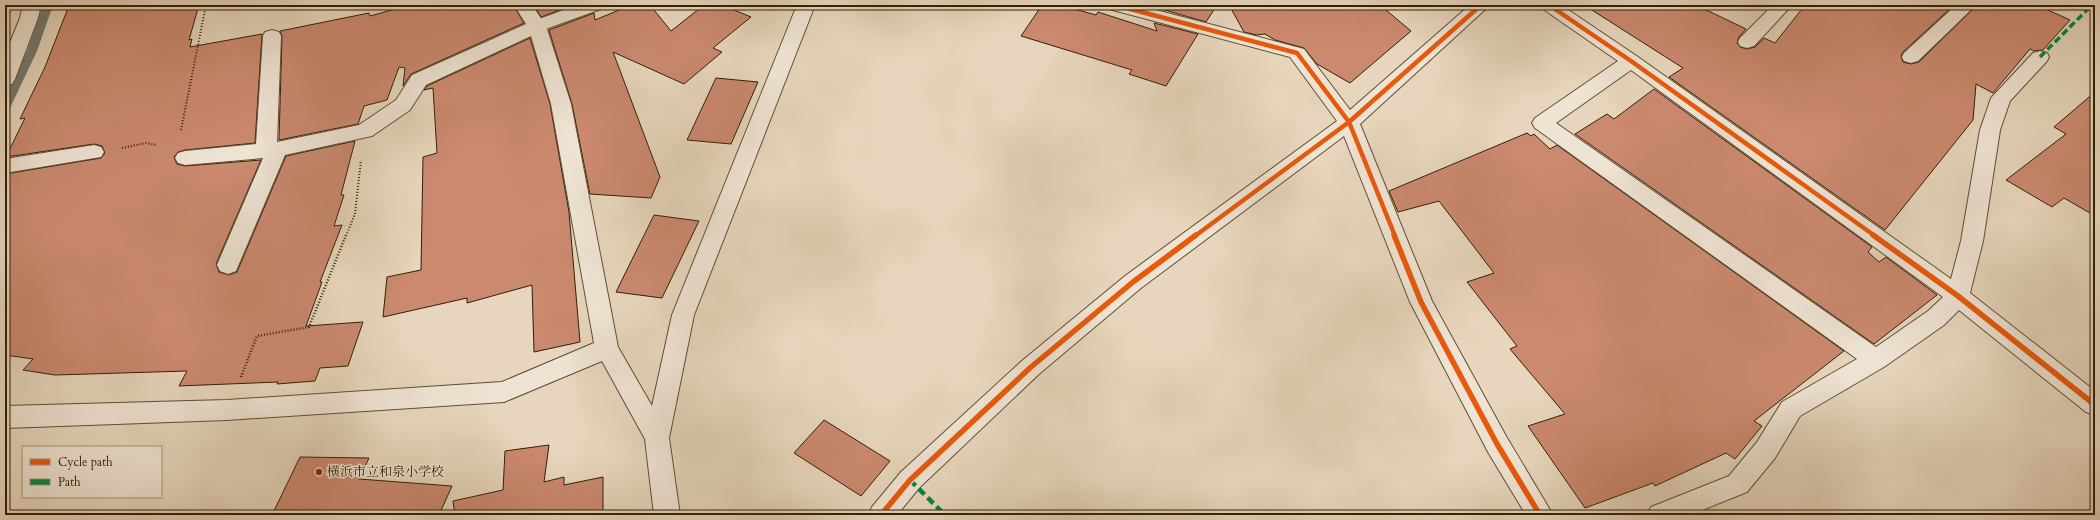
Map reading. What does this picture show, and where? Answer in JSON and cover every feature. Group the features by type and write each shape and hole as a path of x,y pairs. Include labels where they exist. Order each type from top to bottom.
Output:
{"street":[{"path":"5,79 29,18 32,5"},
{"path":"523,5 537,26 561,104 607,348 657,438"},
{"path":"185,158 272,149 365,132 403,105 419,80 537,26 595,5"},
{"path":"667,515 657,438 683,315 806,5"},
{"path":"1115,5 1297,53 1349,122 1421,302 1497,444 1540,515"},
{"path":"881,515 910,480 1031,367 1133,282 1349,122 1481,5"},
{"path":"1549,5 1630,61 1958,296 2095,405"},
{"path":"1747,42 1783,5"},
{"path":"1911,57 1967,5"},
{"path":"228,265 272,149 272,36"},
{"path":"1660,515 1738,484 1766,450 1791,409 1876,360 1936,318 1958,296 1972,241 1990,130 2002,98 2040,57"},
{"path":"1630,61 1542,123 1876,360"},
{"path":"5,166 94,152"},
{"path":"5,417 227,410 504,392 607,348"}],"path":[{"path":"180,133 206,5"},
{"path":"227,410 257,336 309,327 355,214 365,132"},
{"path":"94,152 146,144 162,146"}],"building":[{"path":"83,5 199,5 189,40 192,39 190,47 262,34 255,143 185,150 178,152 174,157 177,164 185,166 261,160 216,264 219,272 229,275 237,272 286,156 355,141 341,195 344,195 334,226 342,225 320,282 322,282 306,326 363,322 348,366 320,368 315,381 277,384 278,382 179,386 187,371 55,375 23,370 33,359 5,355 5,174 101,158 105,153 102,146 94,144 6,157 25,118 20,119 45,67 68,8"},
{"path":"410,5 513,5 524,23 411,74 403,86 405,68 399,67 387,100 364,106 358,124 279,140 282,36 280,31 369,13 370,16"},
{"path":"534,5 573,5 541,17"},
{"path":"631,5 650,5 671,31 704,5 722,5 751,17 713,48 722,52 684,84 613,52 660,177 651,198 590,194 572,104 549,30 594,13 595,20"},
{"path":"1042,5 1060,5 1096,15 1098,12 1157,31 1154,23 1198,34 1166,86 1129,74 1132,70 1021,36"},
{"path":"1148,5 1217,5 1206,22"},
{"path":"1229,5 1380,5 1411,31 1350,83 1317,64 1304,48 1275,40 1265,34 1257,35 1244,32"},
{"path":"1584,5 1696,5 1746,29 1739,37 1737,43 1740,47 1747,49 1755,47 1764,38 1775,43 1805,5 1954,5 1903,52 1901,56 1903,62 1911,64 1919,62 1977,5 2037,5 2070,20 2043,50 2034,51 2030,49 1993,93 1976,84 1973,120 1885,230 1669,77 1683,68"},
{"path":"530,38 550,104 569,212 580,342 534,352 532,285 467,303 467,298 383,317 387,277 421,270 423,157 437,153 433,88 424,90 427,86"},
{"path":"716,78 758,82 731,144 687,140"},
{"path":"1654,89 1872,247 1868,252 1879,262 1886,257 1937,295 1874,344 1575,134 1607,114 1614,119"},
{"path":"2095,92 2095,216 2064,198 2052,207 2006,180 2066,134 2054,127"},
{"path":"1527,133 1531,136 1534,134 1550,149 1557,145 1844,351 1754,421 1762,426 1735,459 1726,453 1655,486 1653,483 1585,508 1528,426 1565,414 1510,349 1517,346 1467,282 1494,273 1439,201 1398,212 1389,191"},
{"path":"654,215 699,221 662,298 616,292"},
{"path":"824,420 890,461 861,496 794,453"},
{"path":"549,445 544,482 564,477 564,485 603,477 603,515 455,515 453,501 503,490 505,451"},
{"path":"300,457 369,458 359,479 452,486 439,515 272,515"}],"waterway":[{"path":"5,108 32,51 48,5"}],"marked path":[{"path":"2040,57 2092,5"},
{"path":"910,480 945,515"}],"cycle path":[{"path":"1115,5 1297,53 1349,122 1421,302 1497,444 1540,515"},
{"path":"881,515 910,480 1031,367 1133,282 1349,122 1481,5"},
{"path":"1549,5 1631,61 1958,296 2095,405"}],"place":[{"name":"横浜市立和泉小学校","path":"319,472"}]}
